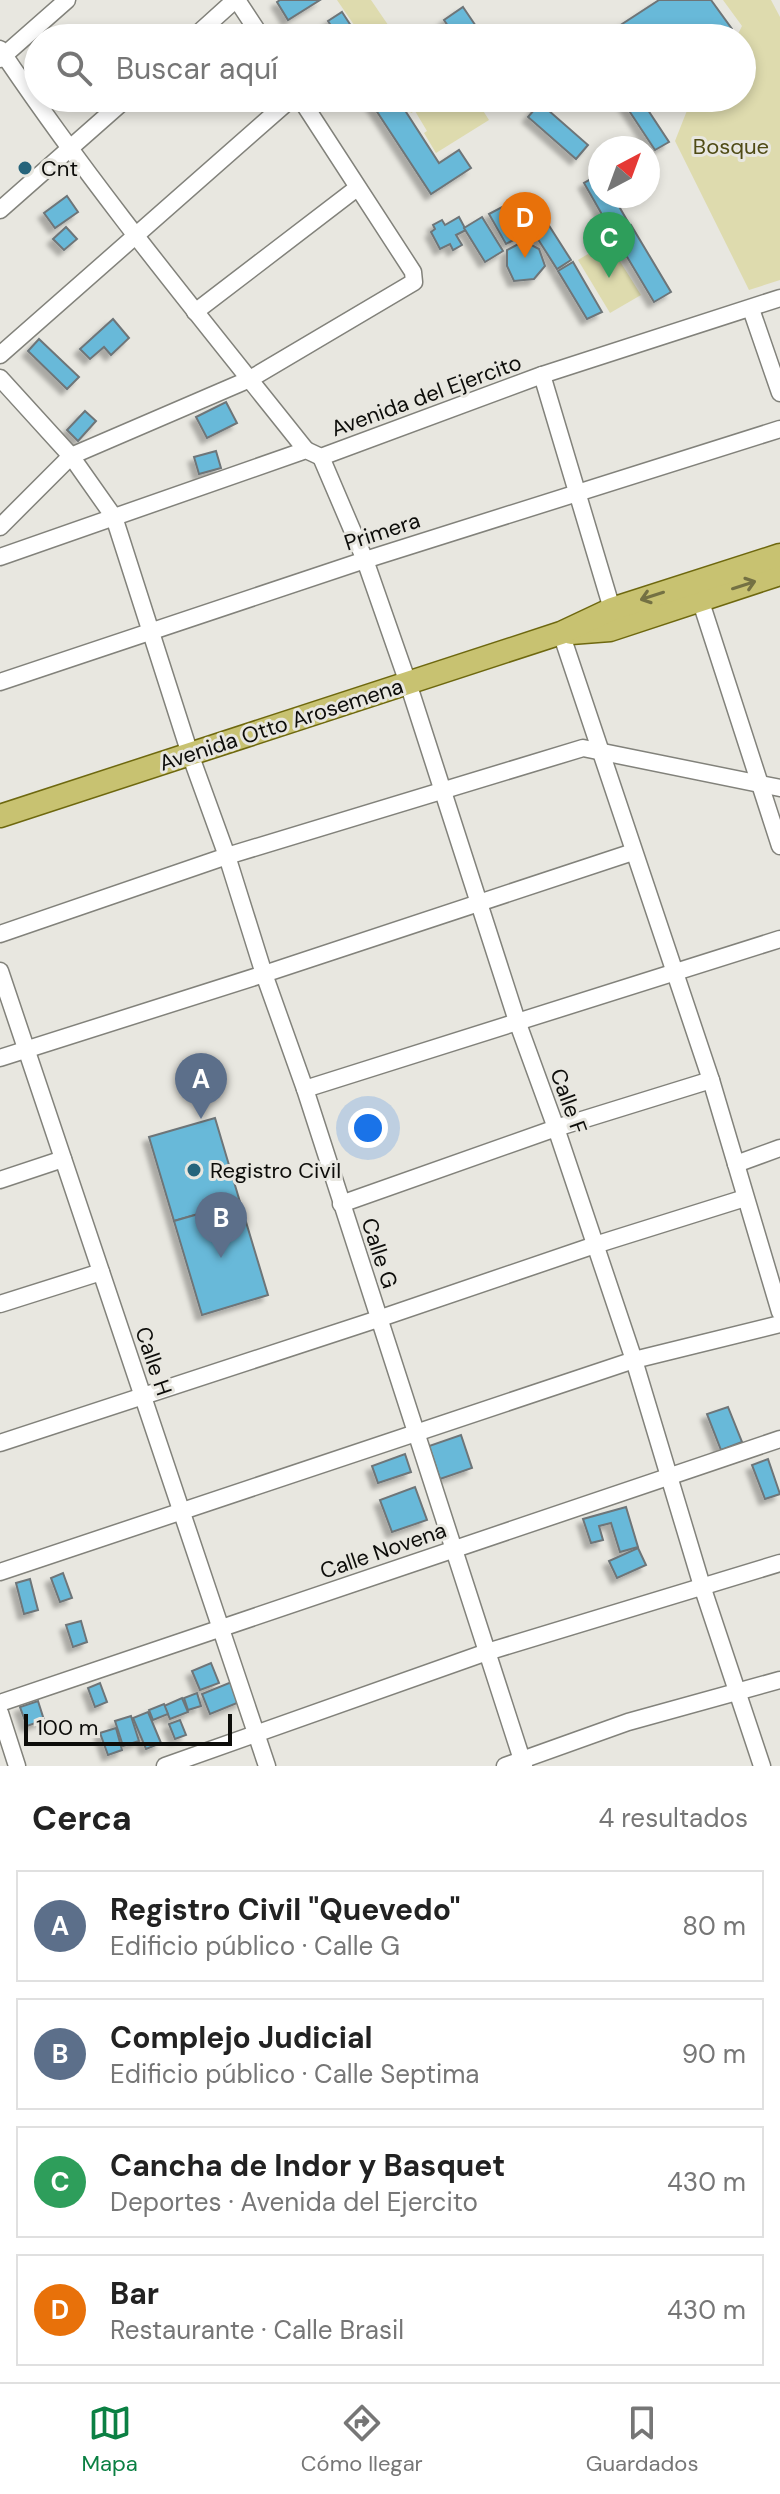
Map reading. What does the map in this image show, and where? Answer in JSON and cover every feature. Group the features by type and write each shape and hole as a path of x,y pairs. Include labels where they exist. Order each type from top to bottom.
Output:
{"main road":[{"name":"Avenida Otto Arosemena","path":"561,633 610,630 780,555"},
{"name":"Avenida Otto Arosemena","path":"0,816 561,633 612,609 780,574"}],"street":[{"path":"38,24 67,0"},
{"path":"209,24 236,0 252,24"},
{"path":"1,55 24,36"},
{"name":"Calle F","path":"1,55 24,87"},
{"name":"Calle F","path":"42,112 195,312 314,453 365,560 444,789 517,1021 634,1360 702,1586 762,1766"},
{"path":"0,210 112,112"},
{"path":"0,355 276,112"},
{"path":"0,527 71,456 250,379 412,285 414,278 309,112"},
{"path":"195,312 357,188"},
{"name":"Avenida del Ejercito","path":"0,557 780,298"},
{"path":"751,309 780,393"},
{"path":"542,375 612,609"},
{"name":"Calle G","path":"0,378 71,456 114,517 416,1432 487,1652 517,1764"},
{"name":"Primera","path":"0,682 365,560 780,429"},
{"path":"697,591 780,846"},
{"path":"561,633 711,1080 780,1312"},
{"path":"0,934 227,856 583,748 780,788"},
{"path":"0,1058 633,852"},
{"path":"305,1089 780,939"},
{"name":"Calle H","path":"0,971 267,1766"},
{"path":"341,1204 556,1128 711,1080"},
{"path":"736,1164 780,1148"},
{"path":"0,1180 63,1159"},
{"path":"0,1443 745,1198"},
{"path":"0,1304 101,1272"},
{"path":"0,1572 634,1360 780,1324"},
{"name":"Calle Novena","path":"0,1703 780,1439"},
{"path":"165,1766 487,1652 780,1563"},
{"path":"517,1764 628,1722 780,1680"},
{"path":"0,1713 17,1766"}],"green space":[{"path":"337,0 371,0 387,24 353,24"},
{"name":"Bosque","path":"723,0 771,0 780,17 780,280 749,290 675,141 686,112 756,112 756,24 741,24"},
{"path":"416,112 484,112 489,120 436,153 424,133 427,131"},
{"path":"608,242 641,295 610,313 578,260"}],"building":[{"path":"320,0 288,20 277,2"},
{"path":"659,0 711,0 728,24 622,24"},
{"path":"463,7 475,24 447,24 444,20"},
{"path":"342,12 350,24 330,24 328,21"},
{"path":"377,112 406,112 439,163 459,150 471,168 431,194"},
{"path":"532,112 550,112 588,145 576,159 528,117"},
{"path":"630,112 649,112 669,142 660,147 660,136 646,136"},
{"path":"67,196 78,212 55,228 44,213"},
{"path":"502,207 519,237 506,244 489,214"},
{"path":"598,208 620,208 628,222 612,232"},
{"path":"541,213 571,260 557,269 527,222"},
{"path":"459,217 466,230 456,235 462,245 453,250 450,244 440,249 431,232 435,229 433,225 442,220 445,225"},
{"path":"482,217 503,251 485,262 464,228"},
{"path":"631,225 671,292 654,302 614,235"},
{"path":"66,227 77,239 64,250 53,239"},
{"path":"524,241 539,249 545,266 534,279 514,281 507,266 507,250"},
{"path":"573,262 602,312 587,319 558,271"},
{"path":"113,319 129,338 111,355 104,347 90,359 80,349"},
{"path":"39,339 79,377 67,389 28,351"},
{"path":"226,402 237,423 207,438 196,417"},
{"path":"85,411 96,421 78,441 67,430"},
{"path":"216,451 221,468 199,474 194,457"},
{"name":"Registro Civil","path":"215,1118 240,1202 174,1221 149,1137"},
{"path":"240,1202 268,1295 202,1315 174,1221"},
{"path":"728,1407 742,1442 721,1450 707,1414"},
{"path":"461,1435 472,1468 440,1479 429,1446"},
{"path":"405,1454 411,1472 378,1483 372,1466"},
{"path":"768,1459 780,1494 765,1499 752,1465"},
{"path":"415,1487 427,1520 392,1532 380,1500"},
{"path":"626,1507 638,1547 620,1552 611,1523 599,1526 603,1540 591,1543 583,1519"},
{"path":"638,1548 646,1565 617,1578 609,1561"},
{"path":"63,1573 72,1598 60,1602 51,1578"},
{"path":"30,1579 38,1610 24,1614 16,1583"},
{"path":"81,1621 87,1642 73,1647 66,1625"},
{"path":"211,1663 219,1683 200,1690 192,1671"},
{"path":"234,1681 242,1701 210,1714 202,1694"},
{"path":"100,1683 107,1702 95,1707 88,1688"},
{"path":"197,1693 201,1706 188,1710 184,1698"},
{"path":"182,1698 188,1712 170,1719 164,1706"},
{"path":"38,1701 44,1720 27,1726 20,1707"},
{"path":"164,1704 168,1714 153,1720 149,1710"},
{"path":"148,1712 161,1743 146,1749 133,1718"},
{"path":"131,1716 139,1741 123,1746 115,1721"},
{"path":"180,1720 186,1735 175,1739 169,1724"},
{"path":"116,1728 122,1750 108,1755 100,1733"}],"place":[{"name":"Cnt","path":"25,168"},
{"name":"Bar","path":"525,258"},
{"name":"Cancha de Indor y Basquet","path":"609,278"},
{"name":"Registro Civil \"Quevedo\"","path":"201,1119"},
{"name":"Registro Civil","path":"194,1170"},
{"name":"Complejo Judicial","path":"221,1258"}]}
